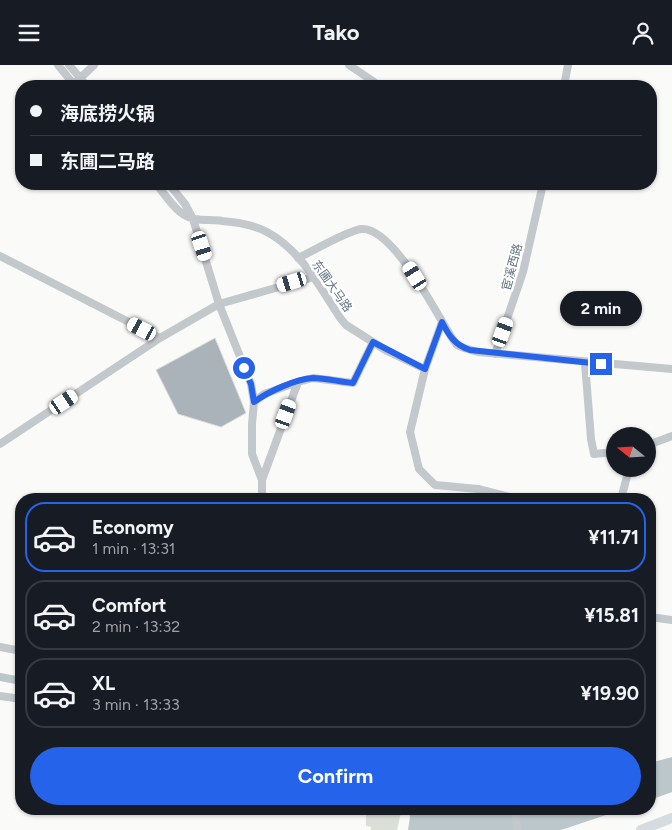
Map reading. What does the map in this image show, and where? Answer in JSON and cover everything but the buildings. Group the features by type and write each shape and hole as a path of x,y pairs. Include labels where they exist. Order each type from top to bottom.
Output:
{"main road":[{"path":"641,830 672,818"}],"street":[{"path":"58,65 70,80"},
{"path":"69,65 80,78 94,65"},
{"path":"349,65 371,80"},
{"path":"565,80 568,65"},
{"path":"161,190 184,215 193,219"},
{"path":"173,190 185,204 193,219 219,304 251,384 254,402 252,454 262,479 263,493"},
{"name":"宦溪西路","path":"495,354 523,272 542,190"},
{"name":"东圃大马路","path":"193,219 223,221 265,231 282,242 298,258 314,277 340,319 373,342 425,369"},
{"path":"298,258 356,230 362,228 373,231 409,267 457,345 470,350 495,354 672,369"},
{"path":"0,256 160,338"},
{"path":"0,444 160,338 219,304 314,277"},
{"path":"442,322 425,369 410,432 419,469 436,485 478,489 494,493"},
{"path":"254,402 264,394 313,378 353,383 373,342"},
{"path":"585,363 594,455 606,453"},
{"path":"262,479 298,382"},
{"path":"656,442 672,436"},
{"path":"623,493 627,477"},
{"path":"656,618 672,620"},
{"path":"0,647 15,650"},
{"path":"0,696 15,698"},
{"path":"516,815 517,830"}],"shaded area":[{"path":"672,757 672,792 656,798 656,761"},
{"path":"366,815 401,815 397,830 371,830 371,827 366,826"},
{"path":"410,815 606,815 561,830 408,830"}],"waterway":[{"path":"0,677 15,680"}],"route":[{"path":"244,368 251,384 254,402 264,394 313,378 353,383 373,342 387,351 425,369 442,322 457,345 470,350 601,364"}]}
